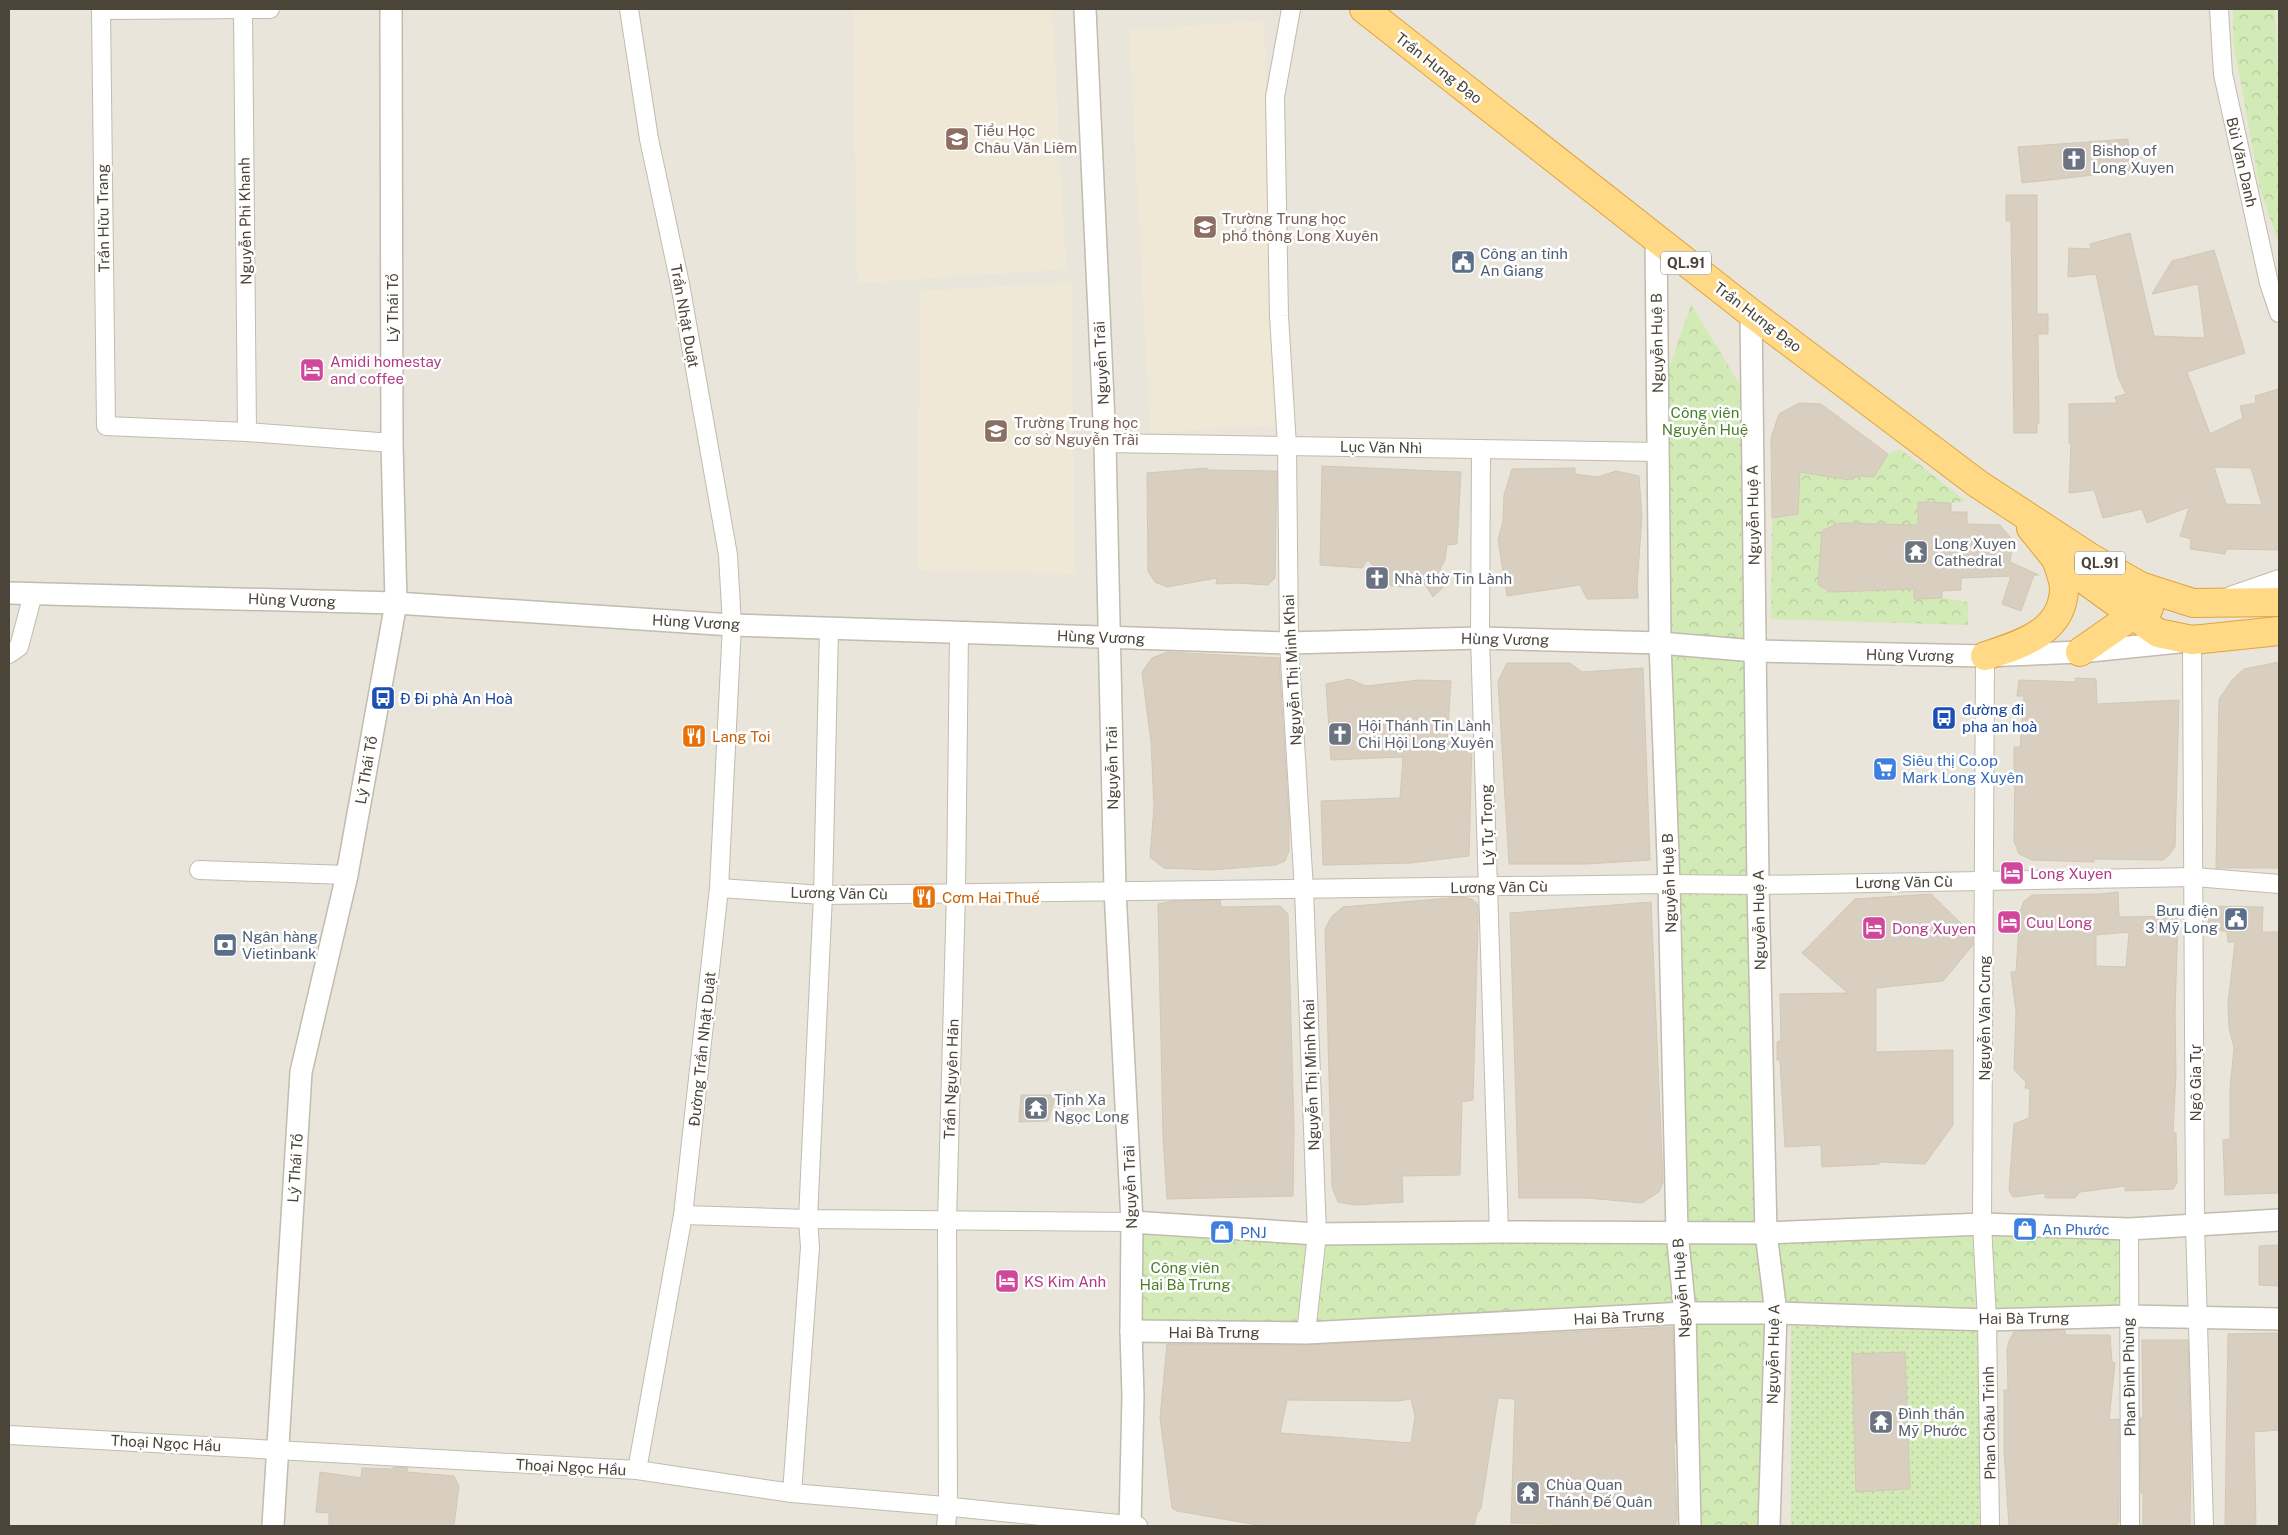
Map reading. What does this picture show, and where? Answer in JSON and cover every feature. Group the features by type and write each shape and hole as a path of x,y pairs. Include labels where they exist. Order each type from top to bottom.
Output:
{"highway":[{"name":"Trần Hưng Đạo","path":"1364,9 1751,312 1978,484 2014,508"},
{"name":"QL.91","path":"2014,508 2056,559 2158,633 2192,640 2279,631"},
{"name":"QL.91","path":"2014,508 2091,558 2140,586 2201,603 2279,602"},
{"path":"1984,656 2023,644 2048,628 2060,608 2064,588 2056,559"},
{"path":"2080,652 2147,608 2201,603"}],"street":[{"path":"101,10 270,9"},
{"name":"Lý Thái Tổ","path":"272,1526 301,1072 348,875 396,604 392,443 391,9"},
{"name":"Trần Nhật Duật","path":"629,9 650,139 680,284 728,555 732,624"},
{"name":"Nguyễn Trãi","path":"1085,9 1105,443 1115,890 1132,1222 1133,1526"},
{"name":"Nguyễn Thị Minh Khai","path":"1291,9 1275,97 1279,316 1287,446 1289,643 1304,890 1317,1234 1306,1333"},
{"name":"Bùi Văn Danh","path":"2219,9 2223,74 2269,284 2279,313"},
{"name":"Trần Hữu Trang","path":"101,10 106,426 247,432"},
{"name":"Nguyễn Phi Khanh","path":"243,10 247,432"},
{"name":"Nguyễn Huệ B","path":"1656,239 1660,643 1669,884 1677,1232 1685,1313 1690,1526"},
{"name":"Nguyễn Huệ A","path":"1751,312 1758,885 1766,1233 1776,1313 1769,1526"},
{"path":"247,432 392,443"},
{"name":"Lục Văn Nhì","path":"1105,443 1658,452"},
{"name":"Lý Tự Trọng","path":"1481,449 1480,638 1499,1232"},
{"path":"2201,603 2279,579"},
{"name":"Hùng Vương","path":"9,593 396,604 732,624 1289,643 1480,638 1660,643 1755,651 1984,656 2080,652 2192,640"},
{"path":"9,654 19,647 33,594"},
{"name":"Đường Trần Nhật Duật","path":"637,1470 683,1215 719,888 732,624"},
{"path":"792,1493 810,1247 808,1219 823,895 830,628"},
{"name":"Trần Nguyên Hãn","path":"946,1526 948,1506 947,1221 956,893 959,632"},
{"name":"Ngô Gia Tự","path":"2192,640 2195,877 2195,1224 2204,1526"},
{"name":"Nguyễn Văn Cưng","path":"1984,656 1982,1224 1987,1320"},
{"path":"199,870 348,875"},
{"name":"Lương Vãn Cù","path":"719,888 823,895 1669,884 1758,885 2195,877 2279,884"},
{"path":"683,1215 808,1219 1132,1222 1317,1234 1499,1232 1766,1233 1982,1224 2128,1229 2279,1220"},
{"name":"Phan Đình Phùng","path":"2128,1229 2130,1526"},
{"name":"Hai Bà Trưng","path":"1131,1331 1306,1333 1685,1313 1776,1313 1987,1320 2128,1316 2197,1319 2279,1319"},
{"name":"Phan Châu Trinh","path":"1987,1320 1990,1526"},
{"name":"Thoại Ngọc Hầu","path":"9,1435 637,1470 792,1493 948,1506 1133,1526"}],"shaded area":[{"path":"9,9 2279,9 2279,1526 9,1526"},
{"name":"Tiểu Học Châu Văn Liêm","path":"853,9 1052,9 1066,269 857,283"},
{"name":"Trường Trung học phổ thông Long Xuyên","path":"1264,21 1277,425 1150,433 1129,30"},
{"name":"Trường Trung học cơ sở Nguyễn Trãi","path":"1071,282 1075,574 918,570 920,291"}],"green space":[{"path":"2233,9 2275,9 2279,101 2279,244 2260,189 2233,40"},
{"path":"1691,304 1752,405 1765,1230 2129,1229 2128,1316 1766,1313 1767,1526 1690,1526 1684,1314 1131,1331 1132,1222 1681,1230 1657,404"},
{"path":"1900,449 1966,501 1951,503 1919,502 1918,525 1839,523 1822,531 1818,585 1831,592 1914,589 1914,599 1942,598 1968,602 1968,625 1771,619 1772,518 1798,514 1800,472 1849,480 1888,454"},
{"path":"1791,1326 1980,1328 1979,1526 1791,1526"}],"building":[{"name":"Bishop of Long Xuyen","path":"2128,139 2130,171 2022,183 2018,147"},
{"path":"2006,195 2037,195 2037,314 2048,314 2048,334 2038,334 2039,423 2037,423 2037,433 2014,433 2011,221 2006,221"},
{"path":"2130,233 2154,336 2205,338 2198,284 2152,294 2172,261 2214,250 2245,353 2187,372 2210,434 2243,418 2240,406 2256,403 2255,396 2279,389 2279,550 2227,549 2225,554 2190,549 2191,539 2180,536 2189,507 2147,523 2142,509 2103,518 2094,490 2069,493 2071,443 2069,443 2069,404 2117,403 2115,397 2126,394 2118,377 2096,274 2068,277 2069,248 2091,249 2090,244","holes":["2214,467 2251,468 2262,505 2226,504"]},
{"path":"1799,403 1821,404 1888,454 1874,477 1856,476 1849,480 1800,472 1798,514 1772,518 1771,438 1779,414"},
{"path":"1322,466 1461,472 1457,544 1447,545 1445,560 1440,569 1451,580 1433,597 1425,584 1411,587 1391,586 1368,560 1362,568 1320,565"},
{"path":"1207,468 1208,470 1277,471 1275,578 1268,585 1216,584 1217,578 1167,587 1155,582 1148,571 1147,473"},
{"path":"1575,468 1575,474 1598,477 1616,471 1639,476 1642,516 1637,585 1638,598 1587,599 1580,585 1507,596 1498,540 1503,521 1504,495 1512,469"},
{"name":"Long Xuyen Cathedral","path":"1918,502 1951,503 1951,512 1967,512 1967,524 2000,525 2013,541 2010,562 2039,575 2034,575 2021,611 2002,604 2011,576 1961,578 1961,590 1942,591 1942,598 1914,599 1914,589 1831,592 1818,585 1822,531 1839,523 1918,525"},
{"path":"1167,652 1279,658 1289,820 1289,851 1285,861 1276,865 1211,870 1164,868 1150,857 1154,807 1151,742 1142,672 1152,658"},
{"path":"2279,662 2279,868 2216,868 2219,699 2233,679 2244,669"},
{"path":"1507,663 1570,663 1582,672 1643,668 1650,860 1586,864 1509,864 1498,681"},
{"path":"2076,678 2096,679 2097,704 2179,700 2175,847 2163,860 2094,859 2094,862 2032,860 2019,854 2014,841 2014,747 2020,747 2024,696 2017,696 2019,680 2075,682"},
{"path":"1349,679 1366,686 1419,680 1451,681 1447,742 1472,742 1469,856 1410,863 1323,865 1321,801 1400,798 1403,757 1331,760 1326,684"},
{"path":"2118,892 2119,917 2178,916 2175,1013 2176,1072 2173,1133 2176,1133 2177,1183 2173,1189 2125,1191 2125,1186 2080,1192 2075,1198 2045,1198 2045,1193 2013,1197 2009,1190 2014,1124 2029,1118 2030,1089 2025,1088 2026,1082 2014,1070 2016,1012 2011,972 2016,972 2020,912 2024,901 2032,895","holes":["2129,932 2126,967 2096,966 2096,935"]},
{"path":"1931,894 1973,935 1973,945 1943,981 1876,988 1876,1052 1953,1050 1953,1125 1925,1164 1879,1162 1879,1164 1822,1167 1821,1145 1785,1147 1780,1060 1777,1060 1777,1042 1781,1041 1780,994 1848,993 1802,953 1855,899"},
{"path":"1462,897 1472,899 1478,905 1478,921 1473,1100 1462,1102 1460,1175 1402,1176 1403,1202 1356,1205 1338,1202 1332,1187 1325,929 1332,916 1343,907"},
{"path":"1220,900 1221,907 1280,906 1288,914 1294,1127 1293,1196 1167,1199 1163,1136 1158,904 1173,901"},
{"path":"1651,902 1663,1182 1659,1192 1642,1203 1588,1198 1519,1198 1510,913"},
{"path":"2209,906 2263,907 2262,932 2279,932 2279,1193 2225,1195 2223,1140 2230,1139 2230,1089 2234,1048 2229,1028 2228,1004 2235,942 2228,942 2227,931 2208,930"},
{"name":"Tịnh Xa Ngọc Long","path":"1021,1095 1056,1095 1048,1121 1019,1122"},
{"path":"2279,1245 2279,1286 2259,1285 2259,1246"},
{"path":"1673,1327 1677,1519 1675,1526 1551,1526 1551,1524 1511,1523 1515,1399 1498,1398 1481,1508 1477,1514 1474,1526 1263,1526 1177,1511 1172,1508 1160,1418 1167,1344 1307,1345","holes":["1411,1399 1415,1416 1411,1443 1280,1433 1287,1400 1398,1401"]},
{"path":"2065,1330 2065,1335 2110,1335 2112,1362 2115,1363 2109,1420 2119,1419 2119,1522 2116,1526 2009,1526 2004,1451 2004,1390 2008,1390 2007,1350 2009,1341 2014,1332"},
{"path":"2279,1333 2279,1430 2254,1432 2256,1526 2225,1526 2228,1334"},
{"path":"2142,1340 2188,1340 2191,1456 2190,1526 2143,1526 2140,1418 2143,1418"},
{"name":"Đình thần Mỹ Phước","path":"1905,1352 1910,1489 1856,1492 1852,1354"},
{"path":"394,1467 408,1468 407,1472 454,1476 459,1486 454,1526 329,1526 329,1513 316,1512 320,1472 361,1478 362,1468 392,1469"}],"place":[{"name":"Tiểu Học Châu Văn Liêm","path":"957,139"},
{"name":"Bishop of Long Xuyen","path":"2074,159"},
{"name":"Trường Trung học phổ thông Long Xuyên","path":"1205,227"},
{"name":"Công an tỉnh An Giang","path":"1463,262"},
{"name":"Amidi homestay and coffee","path":"312,370"},
{"name":"Trường Trung học cơ sở Nguyễn Trãi","path":"996,431"},
{"name":"Long Xuyen Cathedral","path":"1916,552"},
{"name":"Nhà thờ Tin Lành","path":"1377,578"},
{"name":"Đ Đi phà An Hoà","path":"383,698"},
{"name":"đường đi pha an hoà","path":"1944,718"},
{"name":"Hội Thánh Tin Lành Chi Hội Long Xuyên","path":"1340,734"},
{"name":"Lang Toi","path":"694,736"},
{"name":"Siêu thị Co.op Mark Long Xuyên","path":"1885,769"},
{"name":"Long Xuyen","path":"2012,873"},
{"name":"Cơm Hai Thuế","path":"924,897"},
{"name":"Bưu điện 3 Mỹ Long","path":"2236,919"},
{"name":"Cuu Long","path":"2009,922"},
{"name":"Dong Xuyen","path":"1874,928"},
{"name":"Ngân hàng Vietinbank","path":"225,945"},
{"name":"Tịnh Xa Ngọc Long","path":"1036,1108"},
{"name":"An Phước","path":"2025,1229"},
{"name":"PNJ","path":"1222,1232"},
{"name":"KS Kim Anh","path":"1007,1281"},
{"name":"Đình thần Mỹ Phước","path":"1881,1422"},
{"name":"Chùa Quan Thánh Đế Quân","path":"1528,1493"}],"park label":[{"name":"Công viên Nguyễn Huệ","path":"1705,420"},
{"name":"Công viên Hai Bà Trưng","path":"1185,1276"}]}
